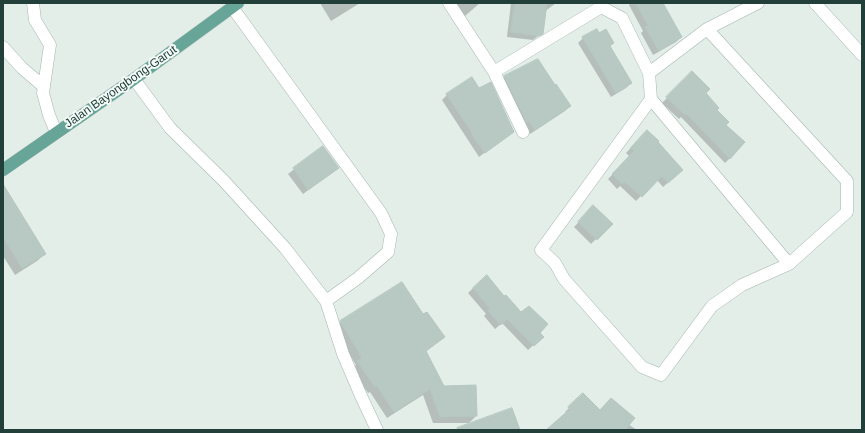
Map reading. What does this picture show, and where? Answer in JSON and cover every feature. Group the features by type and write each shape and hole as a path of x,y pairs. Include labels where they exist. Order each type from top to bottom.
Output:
{"main road":[{"name":"Jalan Bayongbong-Garut","path":"3,170 134,79 235,5"}],"street":[{"path":"33,3 35,20 50,45 48,67 43,86 44,102 56,132"},
{"path":"449,3 494,72 523,132"},
{"path":"649,73 707,29 758,3"},
{"path":"815,3 862,55"},
{"path":"235,5 381,214 391,234 388,252 358,278 326,301"},
{"path":"494,72 601,7 622,18 649,73 651,99 788,264"},
{"path":"651,99 541,250 555,263 564,279 642,367 661,375 712,306 742,285 788,264 847,212 847,181 707,29"},
{"path":"3,47 22,68 43,86"},
{"path":"134,79 170,128 224,181 284,248 326,301 343,354 360,396 377,430"}],"building":[{"path":"515,3 547,3 543,34 539,36 511,32"},
{"path":"636,3 663,3 682,37 659,51 645,27 648,26"},
{"path":"597,29 599,33 606,29 614,43 610,46 632,83 616,93 582,37"},
{"path":"538,59 571,106 535,130 529,121 527,123 504,76"},
{"path":"692,71 710,89 706,93 719,108 717,110 729,122 726,125 745,142 730,159 686,113 685,115 666,97"},
{"path":"472,77 479,88 491,82 514,132 485,153 446,94"},
{"path":"647,130 659,141 658,142 683,170 668,183 662,176 642,197 625,182 622,184 612,174 634,151 631,148"},
{"path":"323,146 339,168 308,190 293,168"},
{"path":"3,184 46,254 22,268 3,237"},
{"path":"593,205 613,224 597,240 578,222"},
{"path":"487,275 504,296 506,295 521,312 529,306 548,324 540,333 544,337 534,346 507,319 501,325 488,311 490,309 473,288"},
{"path":"402,282 423,314 427,312 445,337 426,351 444,386 476,385 477,416 440,417 430,389 394,412 377,386 375,387 357,361 362,358 340,321"},
{"path":"583,393 600,410 611,398 635,418 625,430 546,430 570,409 568,407"},
{"path":"512,408 520,430 458,430 457,428"}]}
